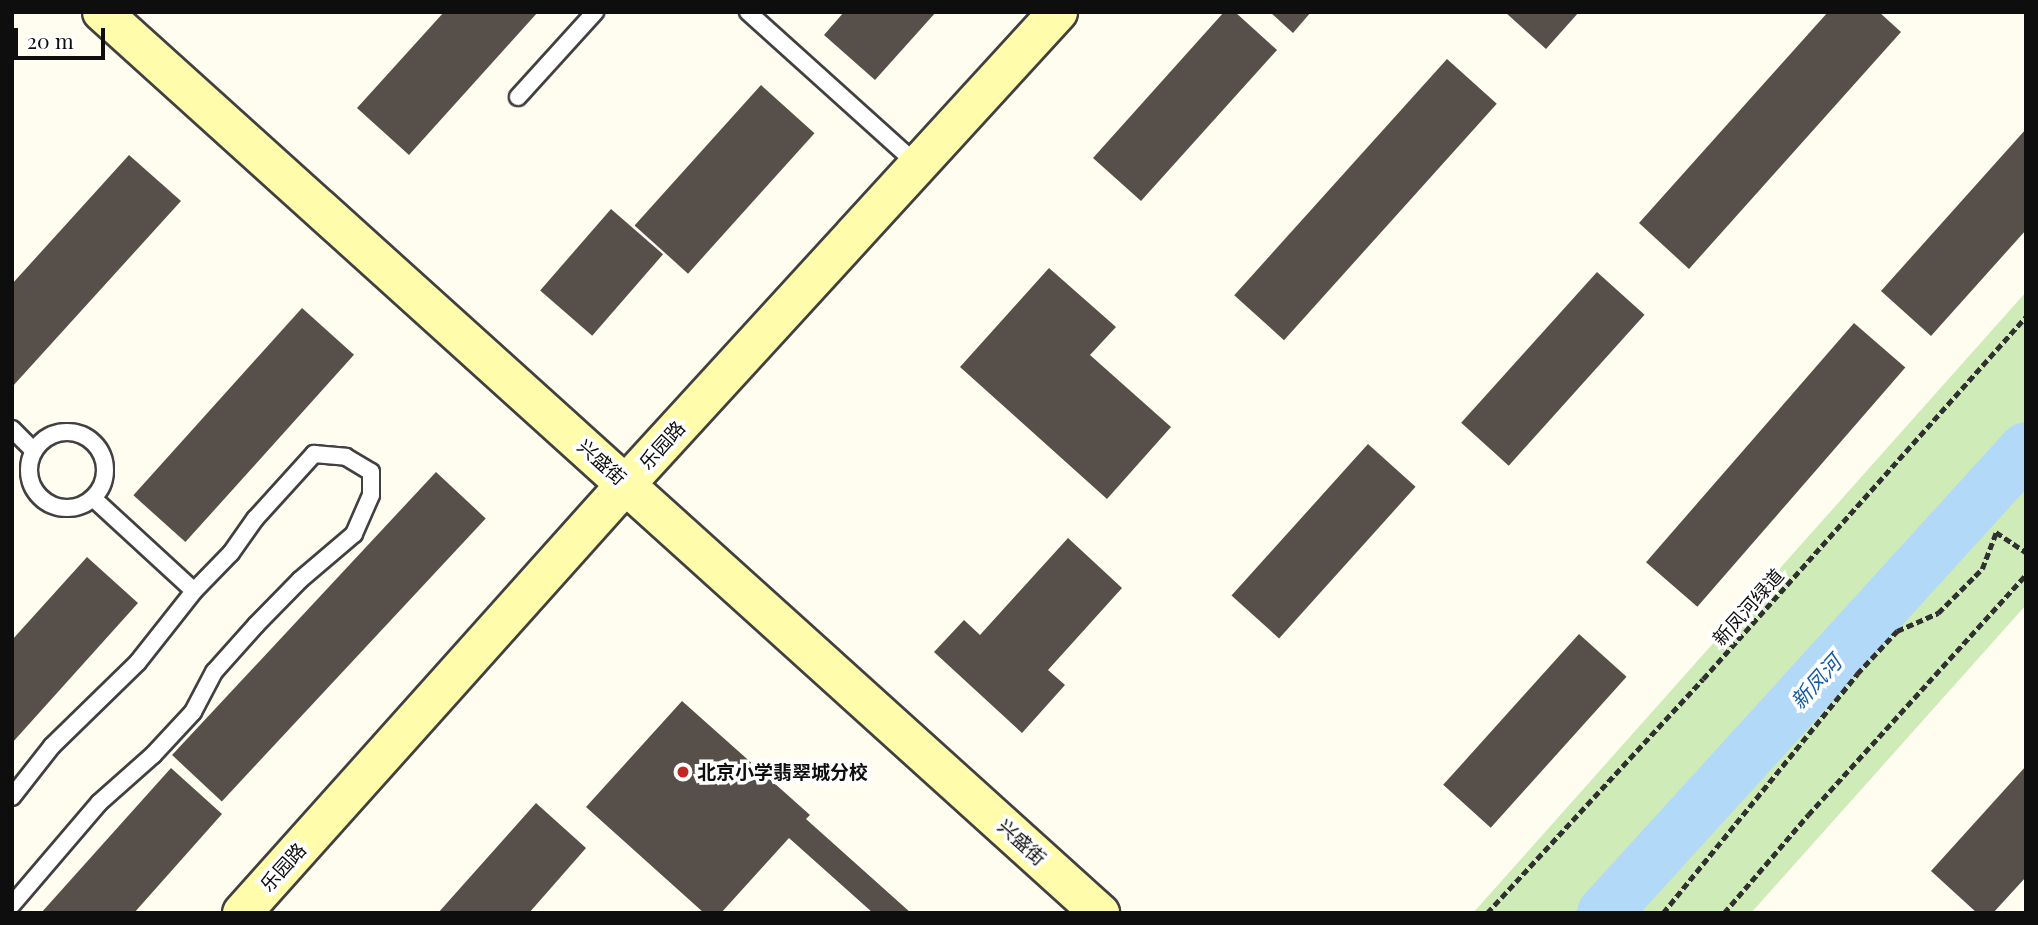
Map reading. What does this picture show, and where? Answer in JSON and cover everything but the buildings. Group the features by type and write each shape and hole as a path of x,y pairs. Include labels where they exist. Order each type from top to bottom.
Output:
{"street":[{"name":"兴盛街","path":"102,12 1100,913"},
{"name":"乐园路","path":"242,913 626,484 1058,12"}],"lane":[{"path":"518,97 595,12"},
{"path":"748,12 918,165"},
{"path":"12,429 34,451"},
{"path":"66,431 91,439 105,461 105,475 93,498 71,508 48,503 32,486 29,474 34,451 52,434 66,431"},
{"path":"12,797 52,746 138,662 194,591 314,454 346,457 371,472 371,495 354,534 300,580 248,634 214,672 193,712 153,755 99,803 12,905"},
{"path":"93,498 194,591"}],"path":[{"name":"新凤河绿道","path":"1487,913 1703,679 2026,317"},
{"path":"1663,913 1857,674 1897,631 1938,613 1982,569 1996,533 2026,552"},
{"path":"1724,913 1808,815 2026,575"}],"green space":[{"path":"2026,292 2026,605 1751,913 1473,913"}],"waterway":[{"name":"新凤河","path":"1604,913 2026,449"}],"place":[{"name":"北京小学翡翠城分校","path":"683,772"}]}
